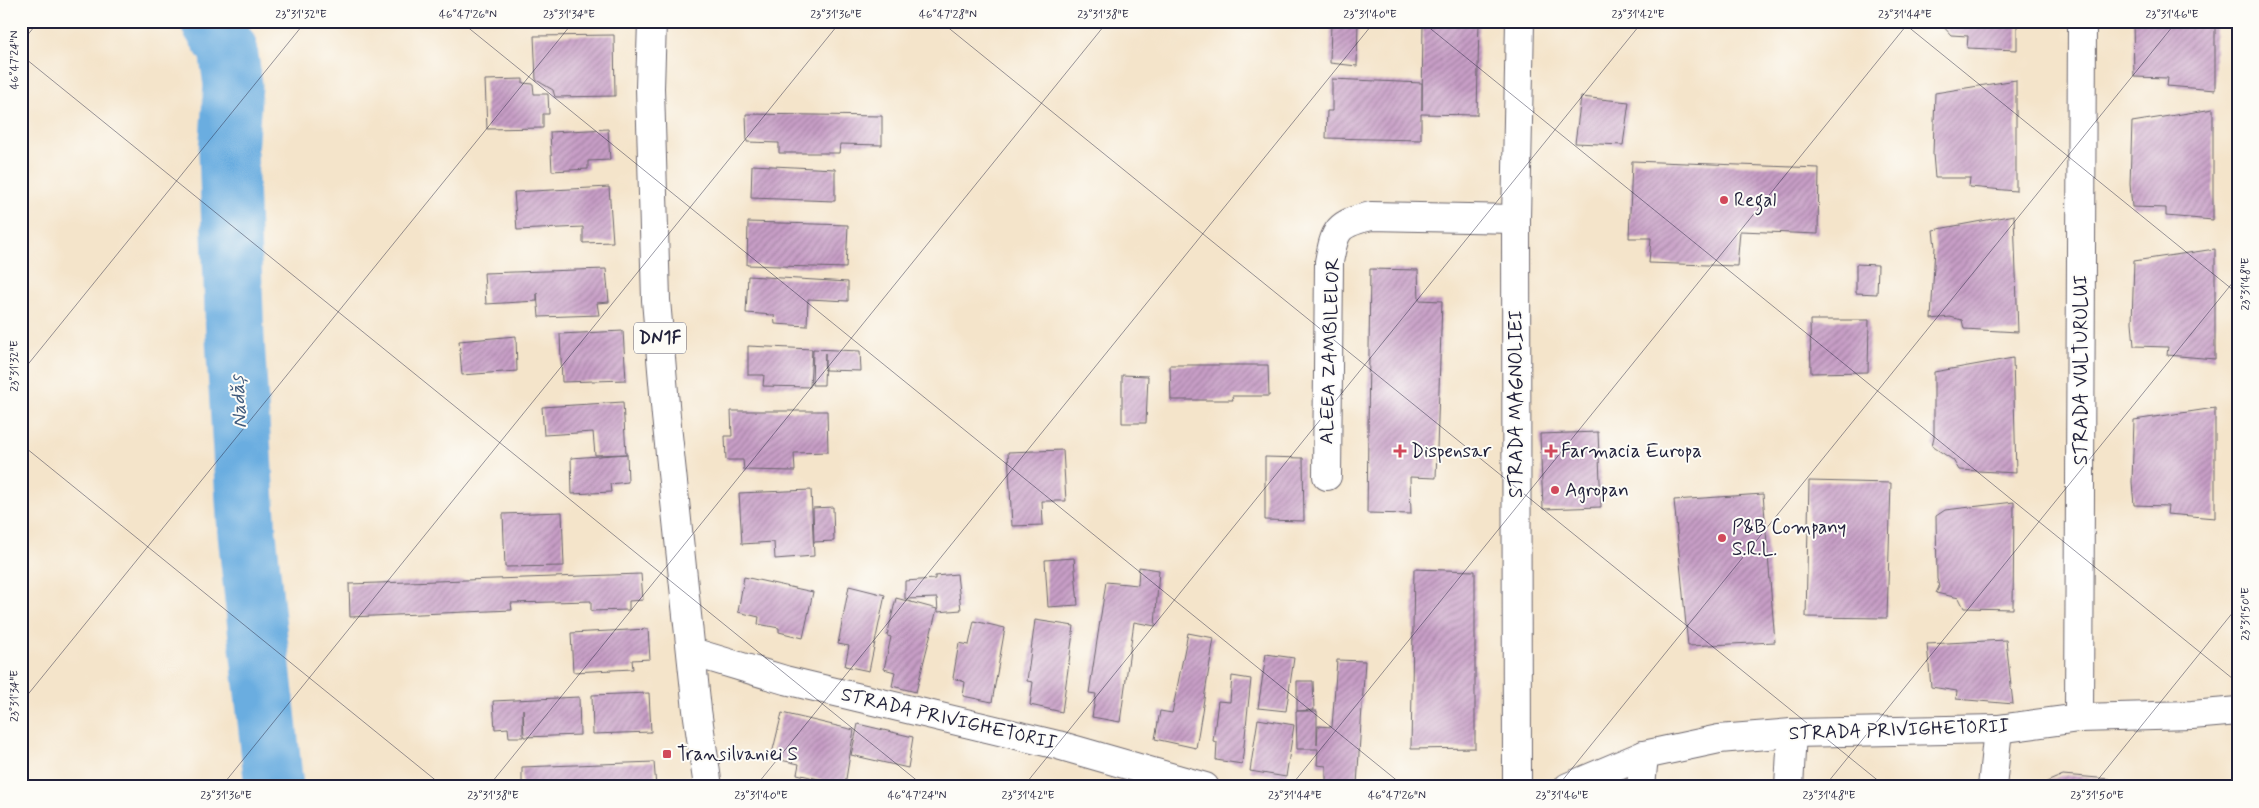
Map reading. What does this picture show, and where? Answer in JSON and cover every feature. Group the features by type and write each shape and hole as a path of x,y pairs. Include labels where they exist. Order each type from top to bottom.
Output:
{"street":[{"name":"DN1F","path":"652,21 650,98 656,300 666,416 708,787"},
{"name":"STRADA MAGNOLIEI","path":"1517,787 1516,219 1520,21"},
{"name":"STRADA VULTURULUI","path":"2079,718 2082,21"},
{"name":"ALEEA ZAMBILELOR","path":"1326,476 1330,262 1334,236 1348,222 1371,216 1516,219"},
{"name":"STRADA PRIVIGHETORII","path":"692,652 785,680 1058,745 1206,787"},
{"name":"STRADA PRIVIGHETORII","path":"1568,787 1644,755 1719,739 1792,733 1998,729 2079,718 2192,715 2238,711"},
{"path":"1992,787 1998,729"},
{"path":"1789,787 1792,733"},
{"path":"1641,787 1644,755"}],"building":[{"path":"1331,21 1358,21 1357,66 1330,63"},
{"path":"1423,21 1479,21 1477,115 1421,114 1421,140 1326,138 1327,111 1332,111 1332,79 1422,83 1422,110"},
{"path":"1941,21 2017,21 2017,50 1967,48 1968,36 1951,35 1942,25"},
{"path":"2133,21 2215,21 2215,90 2167,86 2168,78 2134,77"},
{"path":"614,35 615,96 555,97 553,90 536,80 534,36"},
{"path":"523,79 523,83 533,84 534,94 548,94 549,114 543,114 543,128 487,129 485,80"},
{"path":"2016,80 2016,191 1969,187 1970,178 1935,178 1933,154 1935,93"},
{"path":"1581,97 1629,102 1623,145 1575,143"},
{"path":"2213,109 2213,220 2166,216 2166,208 2132,207 2130,184 2132,122"},
{"path":"746,114 882,116 882,145 840,144 839,153 779,153 779,143 747,142"},
{"path":"608,129 610,160 588,161 588,169 552,171 550,132"},
{"name":"Regal","path":"1632,161 1819,168 1818,234 1740,231 1737,266 1649,263 1651,238 1629,238"},
{"path":"752,165 835,169 835,201 751,198"},
{"path":"609,187 613,242 583,243 583,227 517,230 514,192"},
{"path":"2014,215 2018,332 1964,329 1962,320 1950,317 1931,319 1935,247 1933,230"},
{"path":"748,222 848,225 846,268 747,265"},
{"path":"2215,249 2215,359 2167,355 2168,347 2134,346 2132,322 2134,261"},
{"path":"1856,264 1878,265 1877,294 1856,293"},
{"path":"606,269 609,302 597,303 599,315 539,317 537,293 537,301 486,304 484,273"},
{"path":"1370,269 1418,270 1419,300 1442,301 1436,478 1410,477 1411,514 1367,513"},
{"path":"748,276 848,282 848,301 808,299 807,326 775,324 774,315 746,313"},
{"path":"1810,320 1869,320 1868,372 1811,373"},
{"path":"623,331 626,380 562,382 560,334"},
{"path":"516,336 517,371 462,375 459,341"},
{"path":"748,346 812,349 810,387 763,386 764,375 748,375"},
{"path":"813,349 860,351 861,371 825,370 825,353 824,385 812,385"},
{"path":"2013,358 2016,473 1959,470 1953,460 1932,446 1934,438 1934,372"},
{"path":"1170,365 1268,365 1269,396 1232,396 1233,400 1171,400"},
{"path":"1122,375 1148,376 1146,423 1122,423"},
{"path":"623,402 626,454 595,455 593,432 544,435 542,407"},
{"path":"2215,408 2215,518 2167,514 2168,506 2134,505 2132,482 2134,420"},
{"path":"731,411 827,411 828,452 794,453 795,471 744,470 743,460 726,460 725,436 732,436"},
{"path":"1598,432 1601,507 1543,509 1540,434"},
{"path":"1063,450 1066,501 1042,501 1043,525 1012,526 1008,452"},
{"path":"627,454 628,482 610,484 611,492 572,494 571,458"},
{"path":"1265,457 1303,458 1304,521 1265,520"},
{"path":"1809,481 1891,483 1887,618 1806,617"},
{"path":"811,490 814,556 775,559 774,542 742,544 739,493"},
{"name":"P&B Company S.R.L.","path":"1763,494 1775,642 1688,646 1674,500"},
{"path":"2014,502 2013,609 1964,608 1959,598 1936,593 1939,587 1937,579 1936,516 1945,510"},
{"path":"833,507 834,541 814,542 813,508"},
{"path":"562,512 564,566 505,567 503,514"},
{"path":"1074,558 1078,605 1048,607 1045,560"},
{"path":"1139,567 1159,570 1155,626 1134,622 1120,722 1092,717 1096,694 1089,693 1106,582 1138,585"},
{"path":"1414,569 1475,571 1475,748 1411,749"},
{"path":"641,574 643,600 629,601 629,610 591,611 591,601 511,603 512,610 350,617 349,584"},
{"path":"957,574 961,610 938,612 937,598 905,599 905,581 935,579 935,576"},
{"path":"744,577 813,592 803,638 779,632 779,628 758,624 759,617 738,612"},
{"path":"849,586 885,595 869,671 845,666 849,646 838,644"},
{"path":"896,598 937,609 916,692 892,686 895,672 884,669 891,637 887,636"},
{"path":"1035,620 1074,626 1062,712 1030,705 1033,682 1027,681"},
{"path":"974,621 1005,628 992,702 963,696 965,682 953,678 959,643 969,645"},
{"path":"648,629 650,659 632,660 633,669 573,672 571,633"},
{"path":"1188,633 1214,638 1196,748 1155,739 1160,711 1172,713"},
{"path":"2006,640 2013,704 1956,699 1957,691 1931,687 1927,644"},
{"path":"1266,654 1294,658 1286,711 1258,708"},
{"path":"1337,660 1365,661 1357,785 1326,782 1326,766 1317,765 1318,749 1297,749 1296,711 1317,711 1317,745 1318,726 1332,727"},
{"path":"1232,676 1251,679 1242,764 1216,760 1217,742 1213,741 1218,701 1230,702"},
{"path":"1297,681 1313,681 1314,710 1297,711"},
{"path":"649,693 651,732 593,734 592,695"},
{"path":"579,697 580,735 524,737 523,709 523,737 509,737 508,728 495,729 493,701"},
{"path":"782,713 854,730 845,785 797,774 799,764 771,758"},
{"path":"1258,719 1294,725 1286,777 1250,771"},
{"path":"858,724 913,737 908,768 851,755"},
{"path":"654,762 656,787 522,787 522,767"},
{"path":"2063,775 2110,779 2109,787 2035,787"}],"waterway":[{"name":"Nadăș","path":"210,21 228,49 233,85 228,152 235,339 247,534 274,787"}],"place":[{"name":"Regal","path":"1724,200"},
{"name":"Dispensar","path":"1400,451"},
{"name":"Farmacia Europa","path":"1551,451"},
{"name":"Agropan","path":"1555,490"},
{"name":"P&B Company S.R.L.","path":"1722,538"},
{"name":"Transilvaniei S","path":"667,754"}]}
